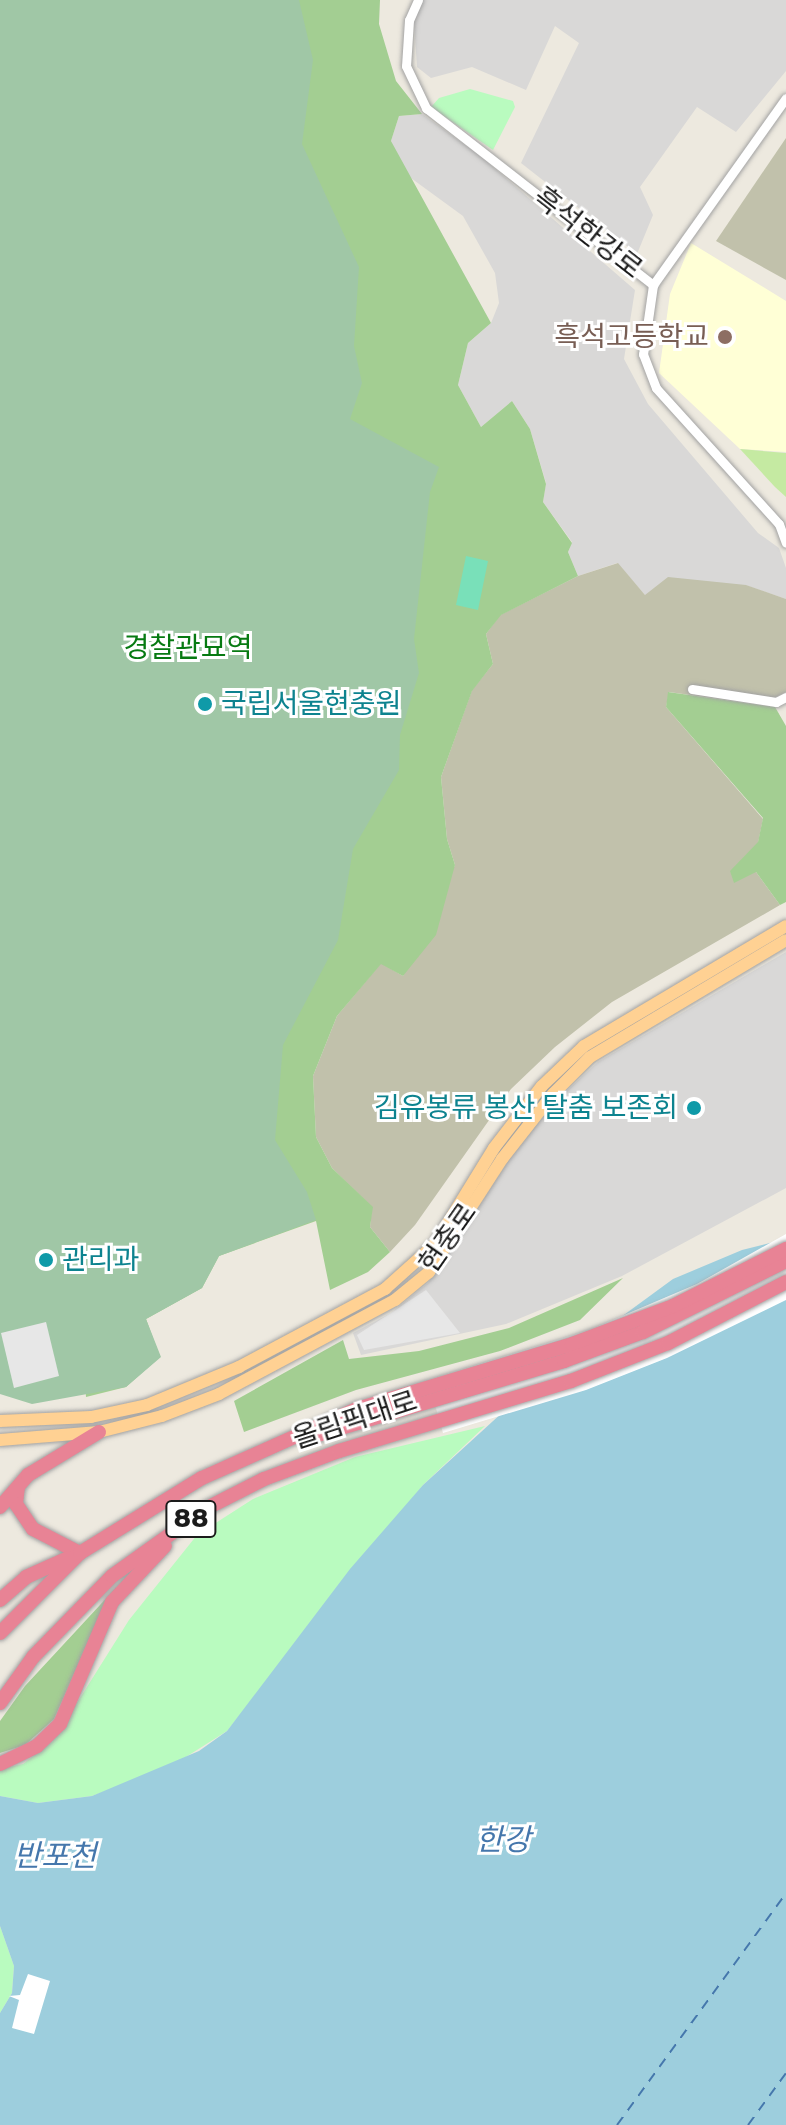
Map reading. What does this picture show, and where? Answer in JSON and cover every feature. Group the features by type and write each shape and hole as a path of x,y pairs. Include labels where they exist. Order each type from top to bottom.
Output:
{"highway":[{"name":"올림픽대로","path":"2,1629 80,1553 142,1511 257,1452 429,1385 572,1344 673,1306 786,1249"},
{"name":"올림픽대로","path":"257,1452 433,1401 643,1332 786,1261"},
{"name":"올림픽대로","path":"0,1703 33,1657 112,1576 207,1508 264,1479 437,1420 558,1385 668,1343 786,1282"},
{"path":"0,1507 18,1486 99,1432"},
{"path":"18,1486 16,1504 33,1529 80,1553"},
{"path":"0,1764 37,1746 60,1724 112,1602 147,1562 207,1508"},
{"path":"0,1600 26,1577 80,1553"}],"main road":[{"name":"현충로","path":"0,1421 91,1417 147,1405 239,1367 385,1289 435,1244 502,1137 542,1086 584,1046 786,926"},
{"name":"현충로","path":"0,1440 99,1432 219,1394 395,1300 429,1272 502,1159 553,1094 590,1057 786,940"}],"street":[{"name":"흑석한강로","path":"418,0 409,20 406,66 426,108 655,289 643,354 656,388 779,524 786,543"},
{"path":"655,289 786,98"},
{"path":"692,689 776,702 786,697"}],"shaded area":[{"path":"423,0 786,0 786,71 736,132 697,107 640,187 653,215 637,254 521,163 579,43 555,26 526,90 472,67 431,78 417,67 414,21"},
{"path":"422,114 479,155 635,290 624,359 648,404 758,533 779,548 786,568 786,599 745,585 645,595 617,563 578,576 568,552 572,542 543,502 546,483 530,429 512,401 481,427 458,385 468,343 491,323 499,303 495,273 463,216 404,173 391,141 399,116"},
{"path":"786,138 786,280 716,241"},
{"name":"흑석고등학교","path":"691,243 786,301 786,452 740,449 659,373 670,294"},
{"path":"618,563 645,595 668,577 746,585 786,599 786,692 776,697 775,707 669,692 666,707 763,819 758,843 731,871 756,872 780,905 612,1002 555,1047 511,1089 415,1225 390,1252 370,1227 372,1207 332,1168 316,1137 313,1076 337,1016 381,963 403,976 455,865 447,839 441,777 472,690 493,664 486,634 500,615 578,576"},
{"path":"786,952 786,1188 622,1276 506,1324 361,1355 353,1333 391,1313 428,1283 525,1135 560,1097 598,1062"},
{"path":"426,1290 460,1333 364,1350 357,1335"},
{"path":"46,1322 59,1376 14,1388 1,1333"}],"green space":[{"name":"국립서울현충원","path":"0,0 380,0 379,24 396,81 422,114 399,116 391,141 491,323 468,343 458,385 481,427 512,401 530,429 546,484 543,502 572,543 568,552 578,576 501,615 486,634 493,664 472,691 441,777 447,839 455,865 436,935 403,976 381,964 337,1016 313,1076 316,1137 332,1168 373,1207 370,1227 390,1252 368,1272 330,1290 316,1221 219,1256 202,1288 146,1319 160,1357 126,1387 86,1397"},
{"name":"국립서울현충원","path":"0,0 299,0 313,60 302,144 359,267 354,346 362,383 350,419 439,467 430,492 414,639 419,673 400,735 399,770 353,849 338,940 283,1045 275,1140 307,1192 316,1220 219,1256 202,1288 146,1319 161,1357 126,1387 32,1404 0,1394"},
{"path":"470,89 513,101 515,107 493,150 431,107 439,98"},
{"path":"740,449 786,453 786,497 775,487"},
{"path":"466,556 488,561 478,610 456,605"},
{"path":"668,692 775,707 786,726 786,902 780,905 756,872 734,883 730,871 758,842 763,818 666,707"},
{"path":"623,1278 580,1320 500,1351 356,1390 244,1432 234,1401 343,1340 349,1359 419,1351 509,1328"},
{"path":"485,1426 423,1485 227,1731 170,1767 92,1796 38,1803 0,1796 0,1769 23,1764 53,1741 129,1620 197,1535 253,1499 355,1457"},
{"path":"125,1578 103,1608 54,1719 25,1745 0,1753 0,1721 25,1686"},
{"path":"0,1926 14,1966 12,1993 0,2013"}],"water":[{"name":"한강","path":"786,1239 786,2125 0,2125 0,2013 12,1993 14,1966 0,1926 0,1796 38,1803 92,1796 199,1751 227,1731 350,1569 423,1485 550,1369 673,1279 742,1250"}],"pier":[{"path":"786,1234 786,1300 667,1358 586,1390 443,1433 428,1380 589,1330 697,1284"},
{"path":"28,1974 50,1981 34,2034 12,2028 19,2000 9,1996 20,1995"}],"ferry route":[{"path":"617,2125 786,1893"},
{"path":"748,2125 786,2073"}],"place":[{"name":"흑석고등학교","path":"725,337"},
{"name":"국립서울현충원","path":"205,704"},
{"name":"김유봉류 봉산 탈춤 보존회","path":"694,1108"},
{"name":"관리과","path":"46,1260"}],"park label":[{"name":"경찰관묘역","path":"188,648"}],"water label":[{"name":"반포천","path":"55,1856"}]}
